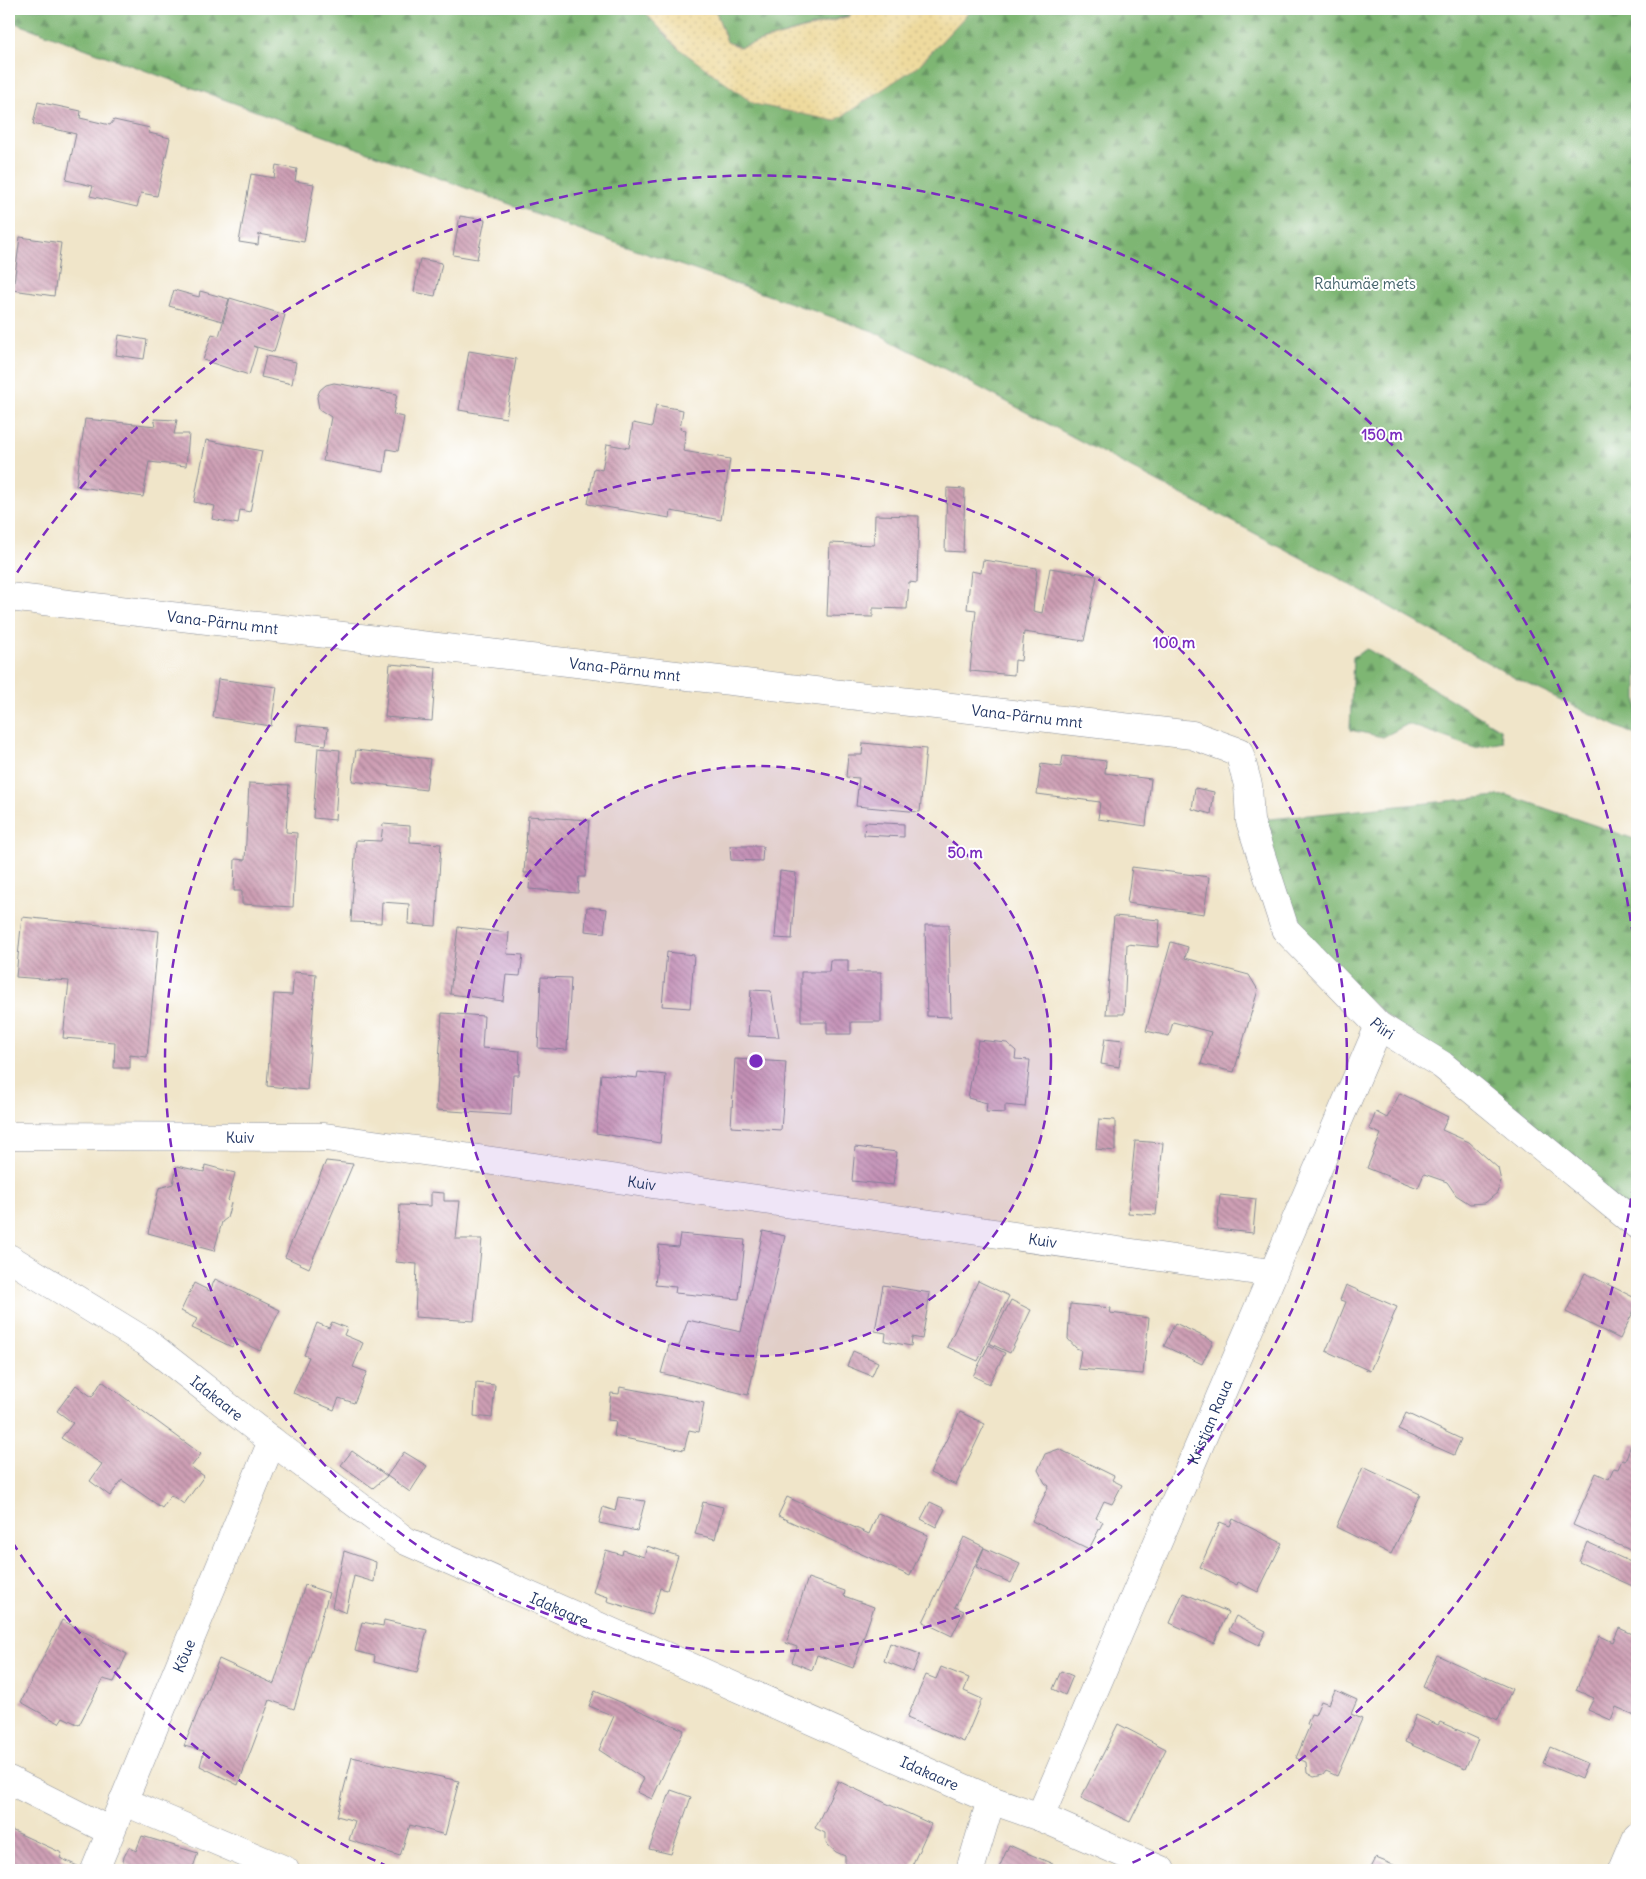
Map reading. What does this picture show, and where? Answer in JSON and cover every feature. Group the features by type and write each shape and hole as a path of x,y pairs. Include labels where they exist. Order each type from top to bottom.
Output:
{"street":[{"name":"Vana-Pärnu mnt","path":"9,597 1192,735 1239,752"},
{"name":"Piiri","path":"1239,752 1248,785 1250,821 1285,929 1379,1026 1442,1065 1637,1225"},
{"name":"Kristjan Raua","path":"1040,1817 1379,1026"},
{"name":"Kuiv","path":"9,1136 325,1137 1272,1274"},
{"name":"Idakaare","path":"9,1258 146,1342 272,1441 406,1542 991,1800 1040,1817 1161,1870"},
{"name":"Kõue","path":"95,1870 272,1441"},
{"path":"9,1780 110,1831"},
{"path":"970,1870 991,1800"},
{"path":"123,1801 285,1870"},
{"path":"1623,1870 1637,1837"}],"green space":[{"name":"Rahumäe mets","path":"9,9 642,9 678,48 918,66 972,9 1637,9 1637,736 1515,678 1328,572 873,331 627,247 13,22"},
{"path":"715,9 851,9 850,15 740,47 727,42"},
{"path":"1367,649 1500,729 1503,742 1475,748 1408,724 1383,737 1350,730 1353,657"},
{"path":"1507,795 1637,840 1637,1225 1509,1120 1285,929 1250,821"}],"sand":[{"path":"642,9 715,9 727,42 740,47 850,16 851,9 972,9 918,66 835,121 754,104 678,48"}],"building":[{"path":"38,102 81,111 80,118 110,125 114,120 150,128 149,133 170,138 157,196 141,193 137,207 90,196 93,186 66,180 76,134 33,124"},
{"path":"276,165 297,169 295,181 314,184 304,242 259,234 258,245 239,242 251,174 274,178"},
{"path":"460,216 485,220 477,259 453,255"},
{"path":"20,237 61,243 54,296 13,290"},
{"path":"420,259 442,263 435,296 414,292"},
{"path":"174,290 199,297 200,291 229,299 222,321 169,306"},
{"path":"230,298 285,315 274,352 253,346 257,348 249,375 203,360 212,334 219,336"},
{"path":"119,335 147,340 144,359 116,355"},
{"path":"469,351 516,359 506,418 459,410"},
{"path":"266,356 296,362 292,384 261,377"},
{"path":"334,383 397,394 393,415 404,417 398,451 387,449 384,472 323,461 331,417 319,409 317,397 320,390 326,385"},
{"path":"656,405 683,410 680,429 686,430 683,451 730,459 721,520 671,511 670,518 588,504 594,468 602,470 607,444 629,448 633,423 652,427"},
{"path":"85,419 156,426 154,419 177,420 174,434 189,434 186,466 149,462 143,497 76,486"},
{"path":"206,440 262,451 250,512 240,510 238,524 212,519 215,506 194,502"},
{"path":"947,488 965,489 963,552 945,551"},
{"path":"875,515 919,516 917,583 909,582 907,609 873,608 873,617 827,616 830,543 874,545"},
{"path":"983,560 1037,568 1033,611 1042,613 1050,568 1097,576 1084,641 1024,632 1021,661 1015,660 1014,675 970,671 976,610 967,609 971,571 981,573"},
{"path":"390,664 436,668 432,721 385,717"},
{"path":"218,679 277,687 271,726 213,717"},
{"path":"298,725 328,728 326,745 296,742"},
{"path":"863,743 926,749 920,812 856,806 859,778 846,777 848,755 862,755"},
{"path":"318,748 340,750 335,820 313,818"},
{"path":"356,750 430,759 426,790 352,781"},
{"path":"1063,756 1106,761 1105,773 1151,779 1146,826 1098,819 1100,802 1037,794 1041,764 1061,767"},
{"path":"249,783 289,785 286,832 297,833 293,907 242,904 242,891 234,891 235,859 245,860"},
{"path":"1195,788 1214,792 1211,814 1192,809"},
{"path":"528,816 589,820 585,877 579,877 578,893 529,889 530,873 524,873"},
{"path":"865,822 904,824 904,837 864,835"},
{"path":"383,824 410,826 410,842 441,844 436,926 408,924 409,904 382,902 381,923 351,922 356,840 381,841"},
{"path":"730,846 763,846 762,861 731,860"},
{"path":"1132,867 1209,877 1204,914 1127,903"},
{"path":"780,871 796,873 792,939 775,938"},
{"path":"587,907 607,909 604,933 585,931"},
{"path":"1114,916 1160,920 1158,947 1127,944 1124,1014 1106,1014"},
{"path":"22,917 159,931 147,1057 130,1055 130,1068 114,1068 115,1042 63,1038 69,981 16,977"},
{"path":"925,925 949,925 951,1017 927,1016"},
{"path":"458,927 509,933 507,954 523,955 520,976 506,975 503,1001 450,994"},
{"path":"1171,942 1188,947 1185,958 1249,975 1258,990 1234,1072 1201,1064 1211,1032 1173,1022 1169,1036 1146,1031"},
{"path":"667,952 694,955 690,1008 662,1006"},
{"path":"830,960 848,960 848,972 881,972 881,1022 851,1022 851,1034 827,1034 827,1022 801,1022 801,972 829,972"},
{"path":"294,972 316,974 307,1090 267,1086 274,994 292,995"},
{"path":"541,977 571,978 567,1050 538,1048"},
{"path":"751,990 771,991 779,1037 748,1036"},
{"path":"442,1013 484,1016 482,1048 520,1051 519,1075 513,1075 511,1115 436,1110"},
{"path":"1105,1038 1123,1040 1119,1067 1101,1064"},
{"path":"978,1040 1007,1043 1016,1051 1015,1059 1030,1060 1025,1107 1005,1105 1005,1113 986,1112 987,1103 968,1098"},
{"path":"735,1059 786,1062 781,1130 731,1127"},
{"path":"638,1072 666,1075 660,1143 596,1133 601,1074 637,1078"},
{"path":"1400,1093 1448,1117 1442,1130 1469,1142 1498,1168 1501,1181 1497,1193 1485,1203 1470,1204 1456,1195 1447,1182 1424,1174 1418,1188 1367,1168 1381,1134 1369,1129 1376,1112 1387,1118"},
{"path":"1099,1119 1115,1120 1115,1151 1096,1149"},
{"path":"1135,1141 1163,1143 1156,1215 1128,1213"},
{"path":"855,1147 897,1152 893,1185 852,1181"},
{"path":"326,1161 353,1164 309,1268 285,1257"},
{"path":"205,1165 235,1173 228,1200 231,1203 227,1218 222,1222 214,1251 148,1233 159,1188 173,1184 177,1166 204,1172"},
{"path":"431,1192 444,1193 444,1201 460,1201 456,1239 482,1239 474,1321 415,1317 417,1264 396,1262 400,1205 431,1206"},
{"path":"1220,1195 1256,1199 1253,1233 1217,1229"},
{"path":"763,1231 785,1236 748,1395 661,1373 669,1345 679,1346 688,1320 741,1332"},
{"path":"680,1234 745,1240 739,1299 675,1293 676,1287 655,1285 659,1245 678,1247"},
{"path":"1585,1273 1637,1299 1637,1304 1620,1339 1566,1312"},
{"path":"215,1279 280,1310 260,1351 236,1339 232,1347 192,1328 197,1319 181,1311 194,1283 210,1291"},
{"path":"978,1281 1009,1296 978,1361 947,1347"},
{"path":"883,1285 930,1293 922,1339 912,1337 911,1346 885,1341 886,1333 875,1331"},
{"path":"1346,1285 1397,1307 1370,1371 1326,1351 1346,1302 1340,1300"},
{"path":"1011,1300 1031,1310 1010,1353 989,1343"},
{"path":"1070,1304 1111,1308 1110,1313 1149,1318 1143,1374 1078,1369 1081,1350 1076,1348 1068,1339"},
{"path":"332,1322 347,1328 344,1335 363,1343 353,1367 367,1372 354,1403 339,1398 334,1410 293,1393 309,1357 304,1355 317,1323 329,1328"},
{"path":"1175,1323 1213,1341 1202,1364 1164,1346"},
{"path":"989,1345 1005,1353 989,1384 973,1376"},
{"path":"853,1351 878,1362 872,1376 847,1366"},
{"path":"102,1381 201,1454 191,1467 204,1476 184,1504 171,1495 162,1508 122,1480 110,1496 90,1481 102,1464 61,1438 73,1423 57,1411 76,1385 92,1397"},
{"path":"476,1383 495,1385 492,1418 474,1416"},
{"path":"620,1387 704,1403 699,1432 689,1430 684,1450 614,1436 616,1421 608,1420 611,1393 619,1394"},
{"path":"960,1412 985,1424 956,1485 930,1473"},
{"path":"1406,1413 1461,1439 1454,1455 1398,1430"},
{"path":"1637,1443 1637,1553 1573,1525 1596,1473 1609,1479 1614,1468 1618,1469 1622,1460 1625,1461 1631,1445"},
{"path":"1059,1449 1114,1476 1112,1480 1122,1485 1112,1504 1104,1501 1096,1518 1103,1522 1089,1549 1032,1521 1049,1486 1045,1483 1038,1470 1045,1454"},
{"path":"352,1451 387,1476 373,1488 341,1465"},
{"path":"404,1452 427,1466 410,1492 387,1476"},
{"path":"1363,1467 1420,1494 1391,1554 1336,1527"},
{"path":"618,1497 645,1501 637,1531 599,1523 603,1507 615,1511"},
{"path":"787,1497 869,1534 878,1513 928,1535 910,1576 778,1516"},
{"path":"703,1502 723,1507 715,1539 695,1534"},
{"path":"930,1502 945,1509 936,1527 921,1519"},
{"path":"1233,1519 1282,1543 1258,1592 1238,1582 1237,1585 1200,1567 1220,1522 1230,1526"},
{"path":"964,1537 984,1547 955,1607 964,1611 952,1636 923,1622"},
{"path":"1587,1542 1637,1565 1637,1588 1579,1562"},
{"path":"647,1546 678,1556 667,1590 660,1588 652,1615 607,1601 608,1597 593,1592 606,1550 622,1555 623,1550 644,1557"},
{"path":"984,1548 1020,1564 1011,1583 976,1567"},
{"path":"344,1551 376,1562 374,1582 354,1576 346,1613 332,1607"},
{"path":"808,1578 845,1591 844,1596 874,1607 853,1668 817,1655 812,1670 792,1662 797,1647 786,1643"},
{"path":"305,1585 329,1593 294,1709 270,1700 238,1785 200,1766 204,1751 184,1746 219,1659 274,1684"},
{"path":"1183,1593 1228,1612 1214,1643 1170,1623"},
{"path":"1236,1616 1266,1631 1259,1645 1229,1630"},
{"path":"62,1620 127,1654 114,1682 103,1679 79,1725 63,1717 59,1723 21,1702"},
{"path":"384,1620 427,1630 417,1673 374,1662 375,1656 355,1651 362,1622 383,1626"},
{"path":"1619,1628 1637,1636 1637,1716 1616,1707 1611,1720 1588,1710 1594,1698 1576,1690 1600,1636 1613,1642"},
{"path":"890,1643 920,1654 913,1672 884,1661"},
{"path":"1437,1655 1512,1689 1498,1720 1423,1687"},
{"path":"941,1667 969,1678 964,1691 982,1699 964,1742 907,1718 926,1675 936,1679"},
{"path":"1061,1671 1073,1676 1065,1695 1053,1689"},
{"path":"1335,1690 1357,1700 1351,1714 1362,1719 1337,1776 1326,1771 1323,1775 1314,1777 1307,1773 1306,1762 1296,1758 1310,1725 1307,1724 1311,1714 1315,1715 1321,1701 1329,1704"},
{"path":"595,1691 684,1730 652,1799 637,1792 644,1779 599,1750 614,1716 589,1706"},
{"path":"1416,1715 1438,1725 1440,1722 1478,1739 1465,1769 1405,1742"},
{"path":"1118,1724 1166,1749 1130,1822 1081,1798"},
{"path":"1550,1747 1587,1763 1581,1779 1543,1763"},
{"path":"352,1757 459,1781 445,1835 410,1825 400,1856 349,1840 355,1821 337,1816"},
{"path":"838,1781 931,1824 910,1870 876,1870 872,1868 870,1870 847,1870 845,1856 836,1852 828,1845 825,1833 815,1828"},
{"path":"671,1790 691,1797 671,1854 649,1849"},
{"path":"9,1829 62,1853 60,1858 84,1870 16,1870 11,1868 9,1870"},
{"path":"142,1836 198,1853 192,1870 131,1870 132,1867 123,1862 124,1857 129,1847 136,1851"},
{"path":"1009,1845 1027,1853 1067,1870 998,1870"},
{"path":"1376,1858 1406,1870 1370,1870"}]}
